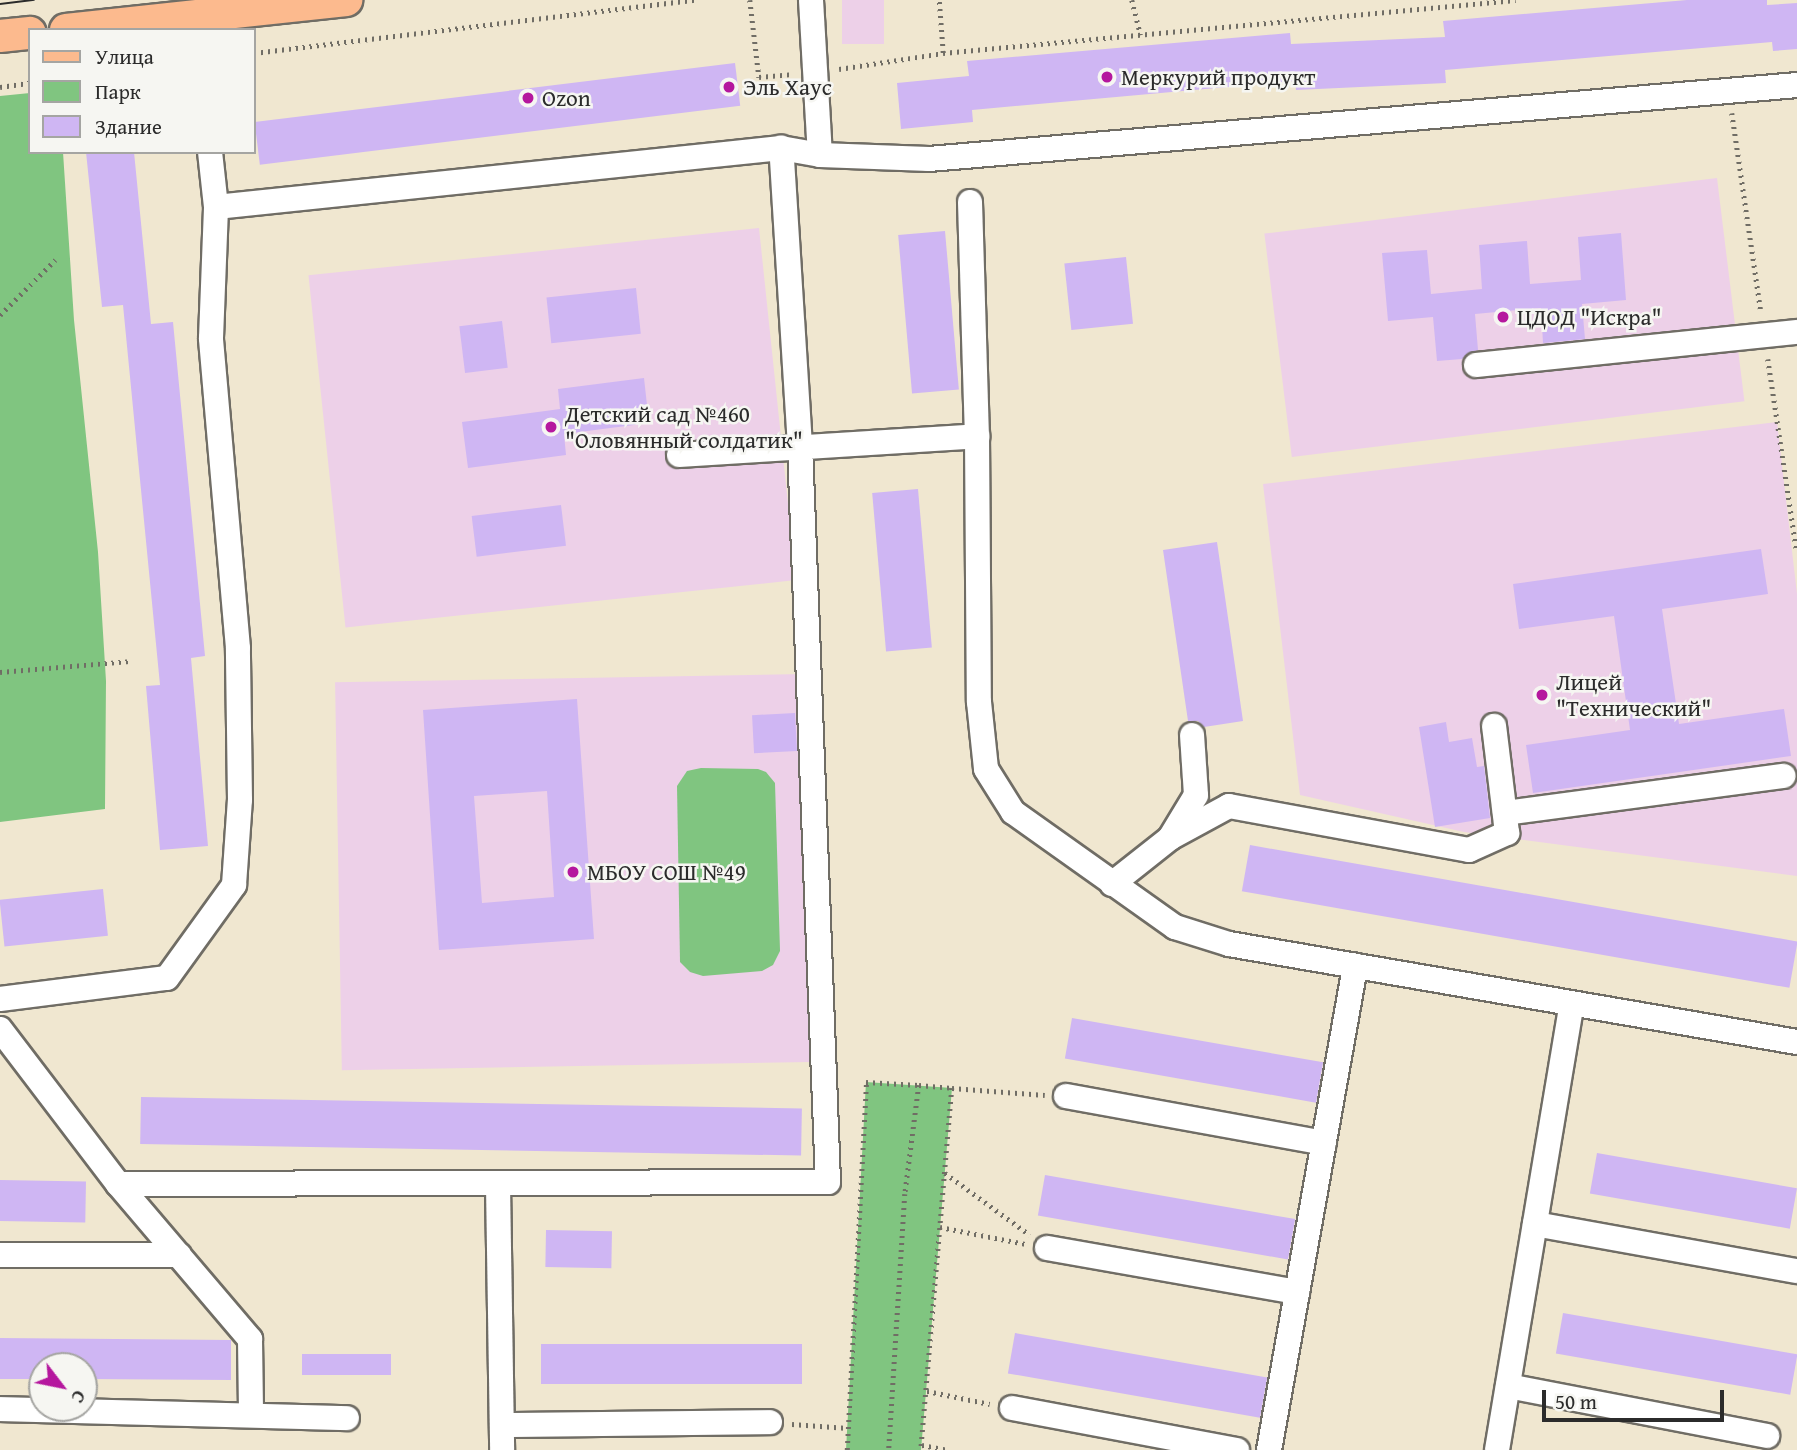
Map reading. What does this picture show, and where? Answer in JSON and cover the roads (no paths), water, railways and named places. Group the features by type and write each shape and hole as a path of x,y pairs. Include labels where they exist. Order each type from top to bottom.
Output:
{"main road":[{"path":"103,28 196,23 346,0"},
{"path":"0,36 28,33"}],"lane":[{"path":"811,0 820,155"},
{"path":"216,207 781,148 820,155 929,159 1797,85"},
{"path":"118,1184 828,1182 800,446 781,148"},
{"path":"0,999 167,978 234,885 240,800 238,648 211,338 216,207 210,154"},
{"path":"970,202 977,436 979,702 986,769 1013,812 1175,926 1229,944 1797,1042"},
{"path":"1476,365 1797,332"},
{"path":"679,455 977,436"},
{"path":"1112,884 1170,838 1229,806 1469,850 1507,833 1494,726"},
{"path":"1170,838 1196,795 1192,735"},
{"path":"1505,813 1784,775"},
{"path":"1269,1450 1355,966"},
{"path":"1497,1450 1572,1004"},
{"path":"0,1029 118,1184 250,1339 251,1414"},
{"path":"1066,1096 1324,1143"},
{"path":"498,1185 502,1450"},
{"path":"1535,1224 1797,1271"},
{"path":"1047,1248 1297,1292"},
{"path":"0,1255 179,1255"},
{"path":"1508,1386 1767,1436"},
{"path":"0,1409 347,1418"},
{"path":"1012,1409 1237,1450"},
{"path":"502,1424 770,1422"}],"tram line":[{"path":"0,4 34,0"}],"place":[{"name":"Меркурий продукт","path":"1107,77"},
{"name":"Эль Хаус","path":"729,87"},
{"name":"Ozon","path":"528,98"},
{"name":"ЦДОД \"Искра\"","path":"1503,317"},
{"name":"Детский сад №460 \"Оловянный солдатик\"","path":"551,427"},
{"name":"Лицей \"Технический\"","path":"1542,695"},
{"name":"МБОУ СОШ №49","path":"573,872"}]}
